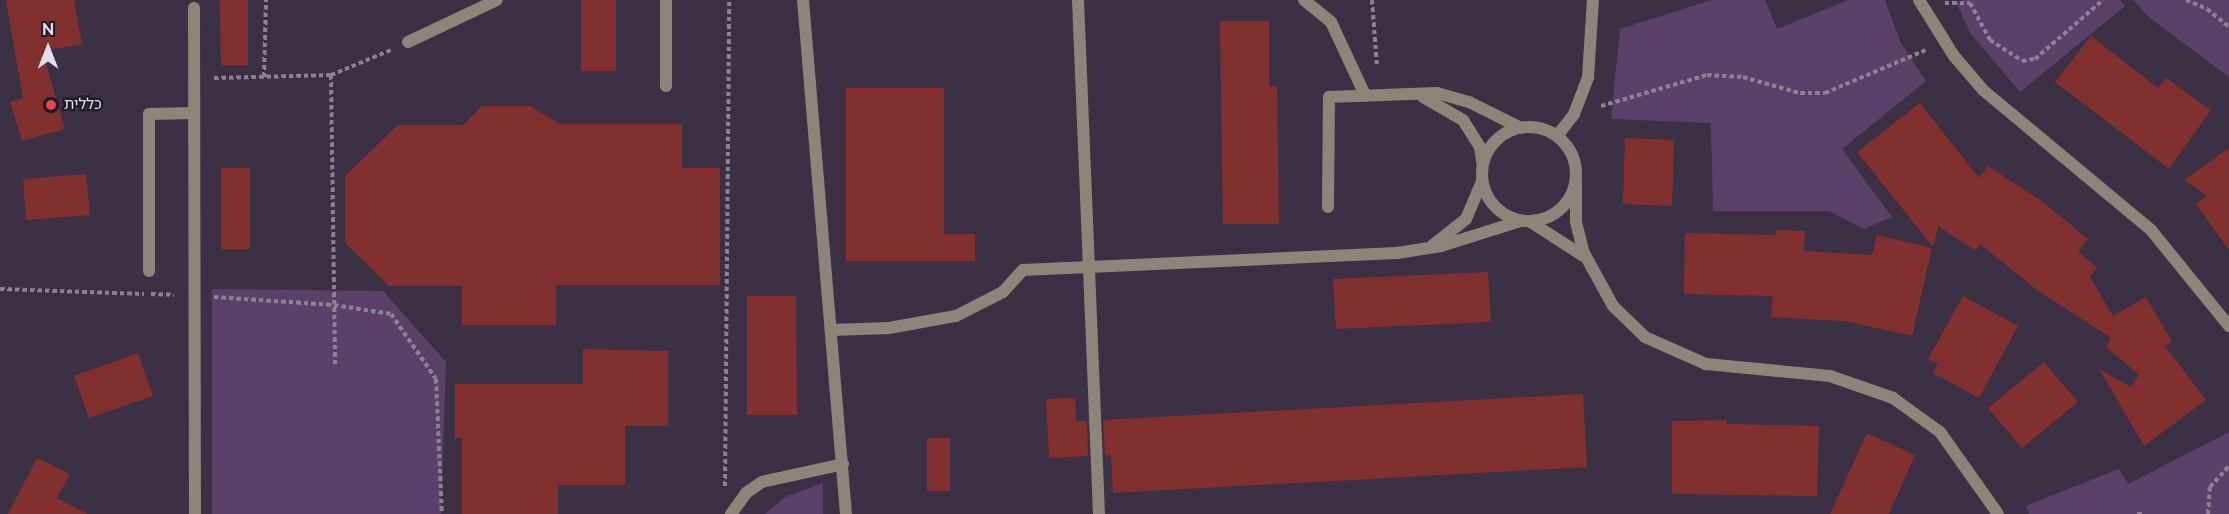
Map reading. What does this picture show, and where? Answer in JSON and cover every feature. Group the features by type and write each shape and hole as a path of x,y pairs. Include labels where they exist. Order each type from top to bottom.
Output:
{"street":[{"path":"408,42 497,0"},
{"path":"666,0 666,86"},
{"path":"802,0 846,514"},
{"path":"1078,0 1099,514"},
{"path":"1304,0 1330,22 1365,95"},
{"path":"1557,136 1574,114 1590,67 1593,0"},
{"path":"1922,5 1944,42 1983,90 2018,123 2151,230 2229,326"},
{"path":"194,8 195,514"},
{"path":"1328,207 1329,97 1411,94 1459,98 1521,128 1544,129 1557,136 1572,152 1576,182 1576,222 1588,260 1628,323 1673,353 1731,368 1830,376 1893,398 1940,432 1998,514"},
{"path":"1411,94 1439,103 1463,120 1480,147 1482,170 1491,202 1562,238 1588,260"},
{"path":"149,271 149,114 194,113"},
{"path":"1427,249 1466,219 1479,196 1482,170 1496,141 1521,128"},
{"path":"832,330 889,328 945,318 990,302 1023,270 1427,249 1563,208 1576,182"},
{"path":"731,514 746,493 762,482 843,464"}],"path":[{"path":"264,77 266,0"},
{"path":"725,490 729,0"},
{"path":"1372,0 1379,95"},
{"path":"1922,5 1947,2 1970,3 1990,40 2022,61 2035,59 2103,0"},
{"path":"2186,0 2207,9 2229,27"},
{"path":"194,78 331,75 408,42"},
{"path":"1574,114 1707,75 1743,77 1800,93 1825,93 1944,42"},
{"path":"331,75 335,364"},
{"path":"0,289 195,295 334,304 392,314 436,379 442,514"},
{"path":"2208,514 2210,487 2229,466"},
{"path":"2137,514 2144,514"}],"shaded area":[{"path":"1711,0 1765,0 1777,29 1848,0 1885,0 1901,43 1926,81 1842,149 1892,217 1864,229 1829,211 1713,211 1711,123 1611,119 1620,29"},
{"path":"1964,0 2120,0 2125,6 2020,92 1971,34 1956,3"},
{"path":"2133,0 2229,0 2229,77 2151,19"},
{"path":"212,289 383,291 446,362 441,514 212,514"},
{"path":"2229,432 2229,514 2029,514 2026,506 2119,469 2128,484"},
{"path":"823,483 823,514 765,514 785,497"}],"building":[{"path":"6,0 74,0 82,44 42,51 65,129 22,141 10,102 23,98"},
{"path":"220,0 248,0 248,65 221,65"},
{"path":"581,0 616,0 616,71 581,71"},
{"path":"1220,21 1269,21 1269,86 1277,86 1279,224 1223,224"},
{"path":"2091,36 2158,88 2166,78 2211,110 2169,169 2055,82"},
{"path":"846,88 944,88 944,234 975,234 975,261 846,261"},
{"path":"1920,103 1979,178 1988,166 2043,202 2088,239 2078,251 2097,268 2090,277 2113,316 2146,297 2172,342 2165,346 2206,400 2144,446 2100,370 2131,387 2139,375 2106,347 2111,338 2037,290 1980,244 1976,251 1938,226 1933,247 1857,152"},
{"path":"482,106 530,106 560,124 682,124 682,168 720,168 720,285 556,285 556,325 462,325 462,286 389,286 345,243 345,176 398,125 463,125"},
{"path":"1625,138 1674,140 1672,206 1623,204"},
{"path":"2229,148 2229,250 2196,204 2207,196 2184,180"},
{"path":"221,168 250,168 250,249 221,249"},
{"path":"86,174 90,215 26,220 23,179"},
{"path":"1777,230 1805,231 1804,251 1872,255 1877,235 1932,248 1912,336 1845,321 1771,317 1773,296 1684,294 1685,233 1776,235"},
{"path":"1488,272 1491,322 1336,329 1333,279"},
{"path":"747,296 796,296 797,415 747,415"},
{"path":"1963,296 2018,326 1979,398 1933,373 1938,364 1928,359"},
{"path":"583,349 668,351 668,426 625,426 625,485 558,485 558,514 462,514 462,438 455,438 455,384 583,384"},
{"path":"138,353 153,396 89,418 74,376"},
{"path":"2044,362 2078,402 2022,448 1988,408"},
{"path":"1583,394 1587,467 1113,493 1111,455 1105,456 1103,420"},
{"path":"1075,398 1076,421 1087,421 1088,456 1049,458 1046,399"},
{"path":"1727,420 1727,424 1819,426 1817,496 1672,494 1672,421"},
{"path":"1867,433 1915,455 1889,514 1830,514"},
{"path":"927,438 950,438 950,491 927,491"},
{"path":"37,458 70,474 57,498 88,514 8,514"}],"place":[{"name":"כללית","path":"51,105"}]}
